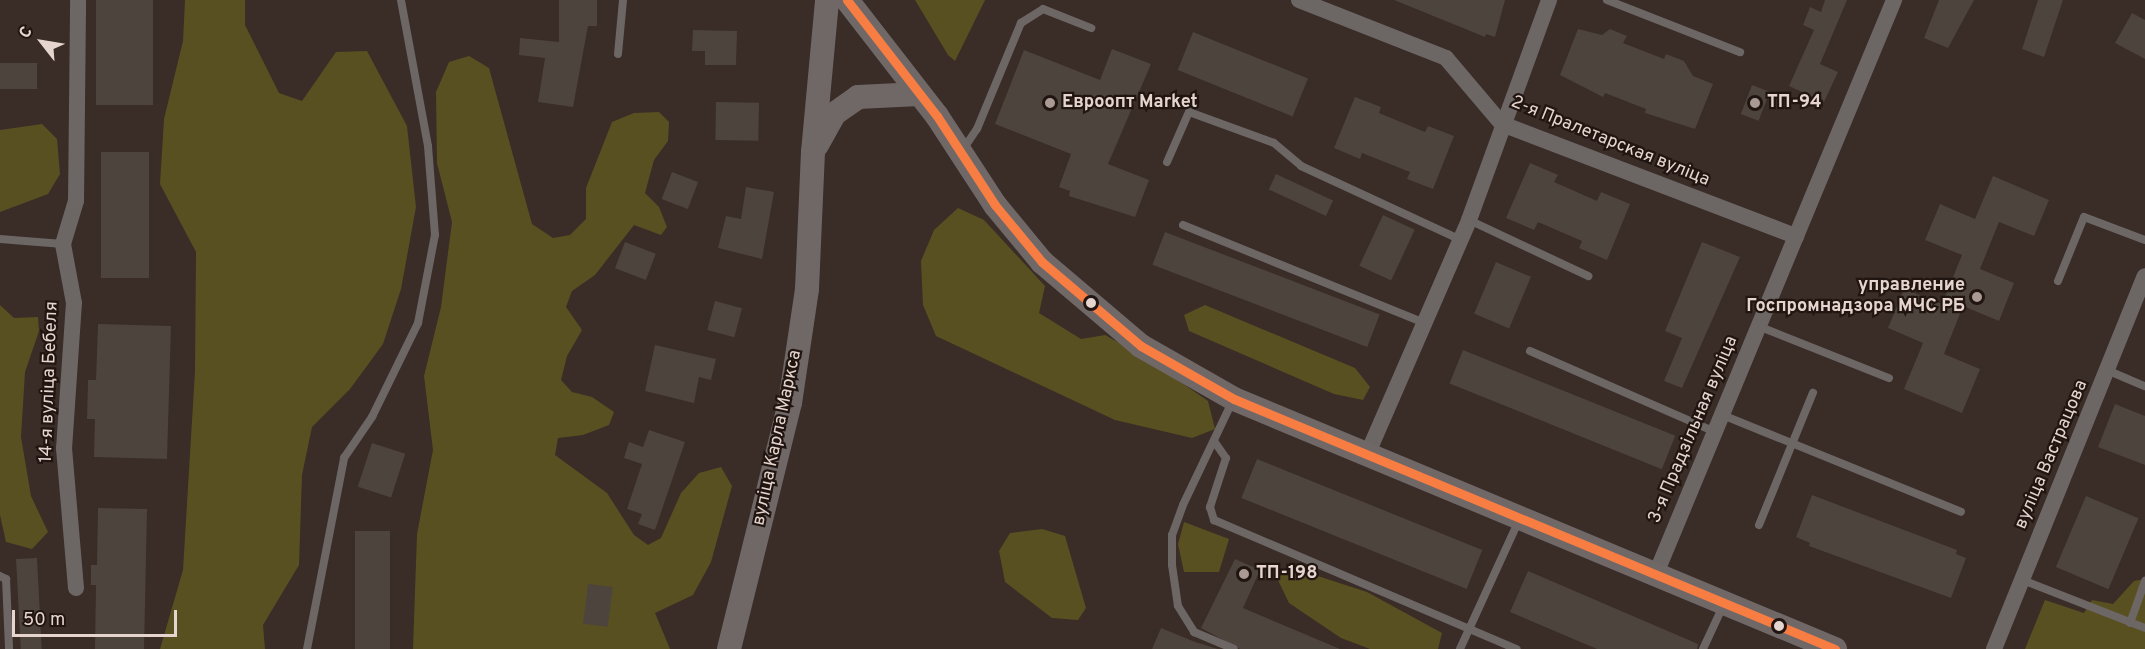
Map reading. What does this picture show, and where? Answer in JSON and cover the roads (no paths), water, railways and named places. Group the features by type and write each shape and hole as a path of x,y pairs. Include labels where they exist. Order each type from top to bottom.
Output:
{"main road":[{"name":"вуліца Карла Маркса","path":"729,649 789,403 807,289 813,152 827,0"},
{"path":"848,0 920,94 960,154 1042,262 1089,306 1141,346 1234,399 1835,649"},
{"name":"вуліца Карла Маркса","path":"813,152 834,114 858,97 920,94"}],"street":[{"name":"14-я вуліца Бебеля","path":"76,588 64,448 74,303 63,244 76,201 78,0"},
{"name":"2-я Пралетарская вуліца","path":"1299,0 1446,58 1502,124 1796,236"},
{"path":"1367,455 1469,220 1548,0"},
{"name":"3-я Прадзільная вуліца","path":"1655,576 1720,414 1894,0"},
{"name":"вуліца Вастрацова","path":"1994,649 2020,579 2109,371 2145,279"}],"lane":[{"path":"307,649 344,458 372,417 418,323 435,235 428,146 402,0"},
{"path":"618,54 623,0"},
{"path":"1607,0 1740,52"},
{"path":"960,154 977,129 1021,23 1043,9 1091,27"},
{"path":"1167,162 1188,112 1274,143 1301,166 1461,240"},
{"path":"2058,281 2084,217 2145,240"},
{"path":"1469,220 1588,276"},
{"path":"1183,225 1424,323"},
{"path":"0,239 63,244"},
{"path":"1758,326 1889,378"},
{"path":"1530,351 1713,431"},
{"path":"2109,371 2145,386"},
{"path":"1759,525 1813,393"},
{"path":"1234,399 1172,535 1178,606 1194,632 1234,649"},
{"path":"1720,414 1961,512"},
{"path":"1214,441 1226,458 1210,507 1214,520 1517,649"},
{"path":"1460,649 1520,517"},
{"path":"0,576 6,579 9,649"},
{"path":"2020,579 2145,628"},
{"path":"2130,623 2145,581"},
{"path":"1702,649 1724,603"}],"place":[{"name":"Евроопт Market","path":"1050,103"},
{"name":"ТП-94","path":"1755,103"},
{"name":"управление Госпромнадзора МЧС РБ","path":"1977,297"},
{"name":"ТП-198","path":"1244,574"}]}
